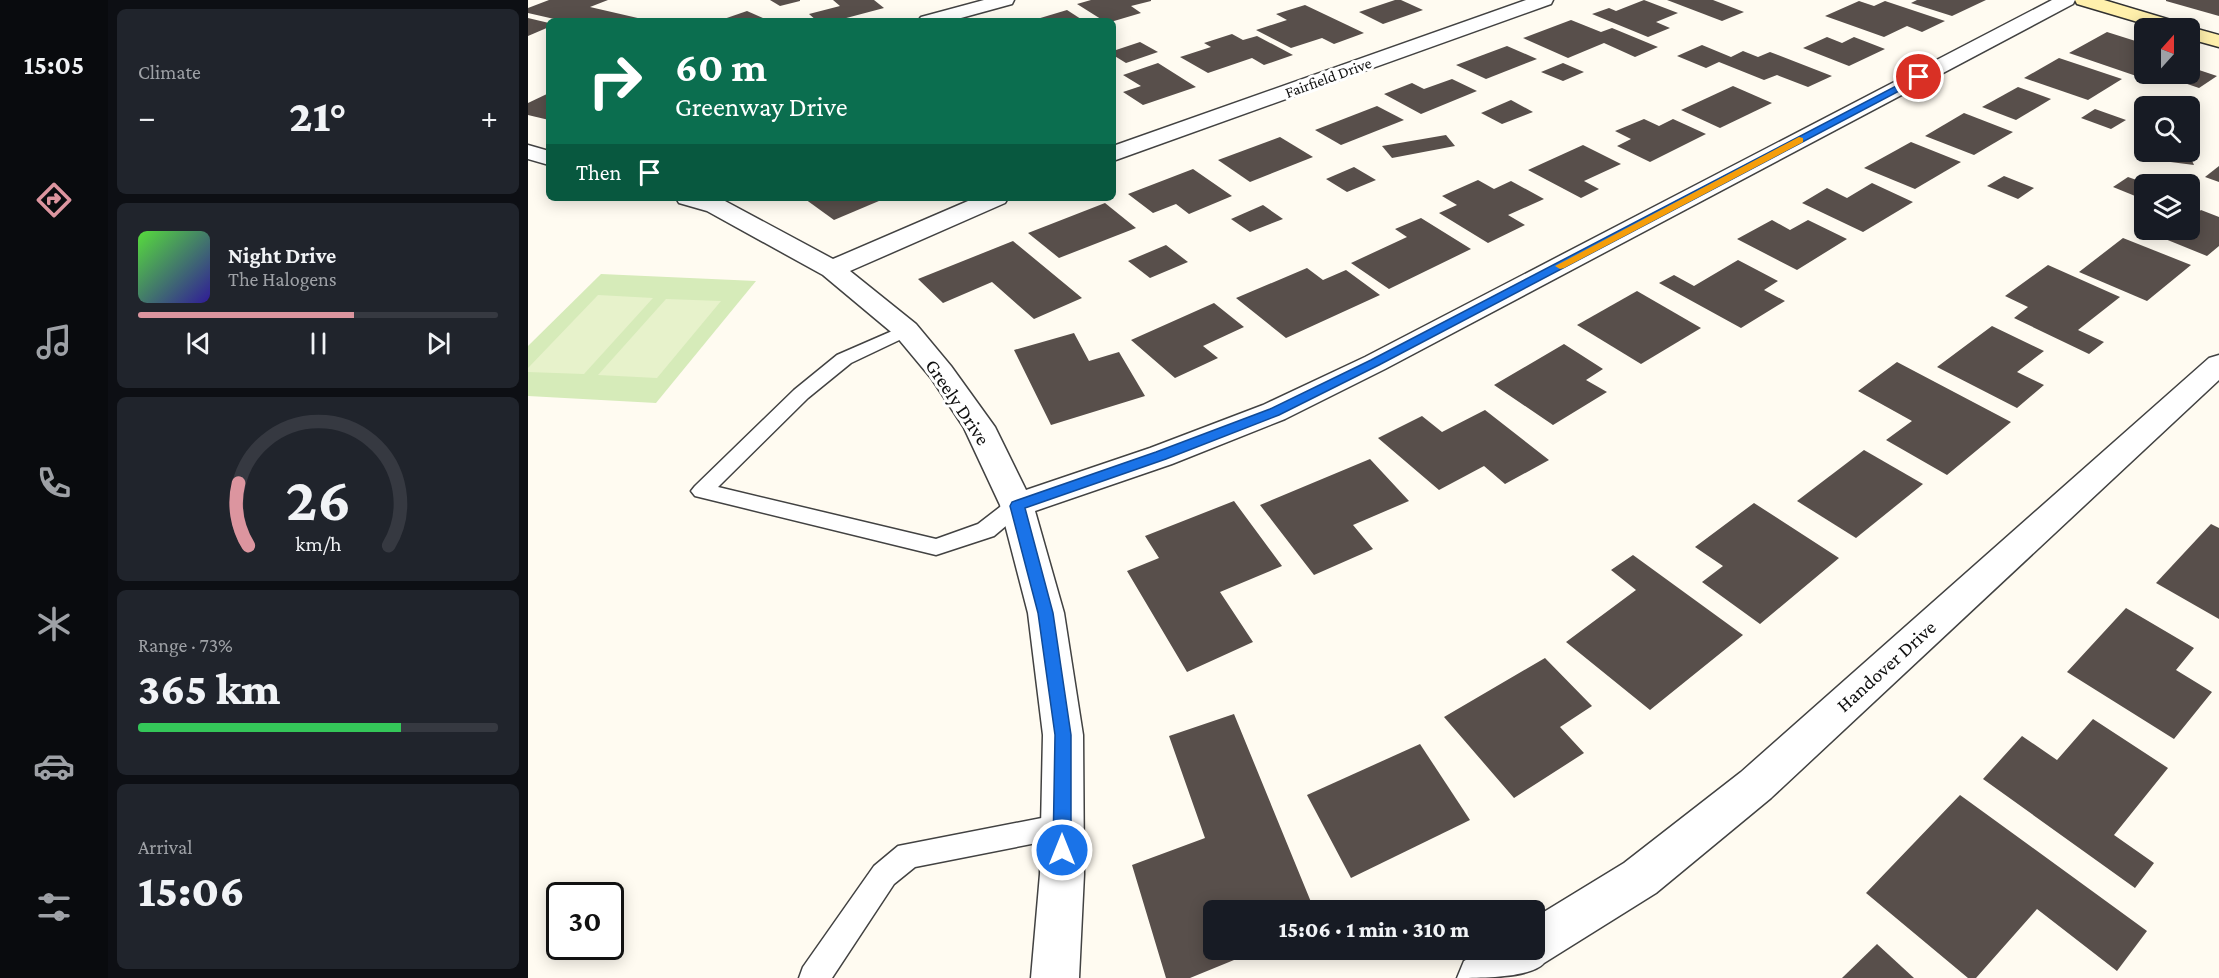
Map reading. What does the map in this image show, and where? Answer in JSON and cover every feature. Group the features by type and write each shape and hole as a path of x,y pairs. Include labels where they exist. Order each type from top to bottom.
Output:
{"main road":[{"path":"2084,0 2144,18"},
{"path":"2200,36 2219,42"}],"street":[{"path":"939,18 1005,0"},
{"name":"Fairfield Drive","path":"1116,153 1544,0"},
{"path":"1017,506 1161,456 1275,412 1386,357 2066,0"},
{"path":"528,152 546,157"},
{"name":"Greely Drive","path":"698,201 716,206 832,269 906,330 941,372 979,427 1017,506 1046,613 1063,735 1062,874 1055,978"},
{"path":"832,269 989,201"},
{"name":"Handover Drive","path":"1545,937 1640,878 1756,785 2219,364"},
{"path":"1481,978 1510,960"}],"lane":[{"path":"906,330 844,359 801,394 702,491 936,547 986,530 1017,506"},
{"path":"814,978 884,875 908,855 1062,826"}],"green space":[{"path":"601,274 756,281 656,403 528,396 528,346"},
{"path":"598,295 653,298 584,374 528,372 528,368"},
{"path":"666,299 721,301 657,378 598,375"}],"building":[{"path":"549,0 608,0 590,7 638,18 550,18 528,13 528,8"},
{"path":"770,0 800,0 800,1 780,6"},
{"path":"833,0 874,0 884,8 846,18 814,18 809,14 840,6"},
{"path":"1091,0 1151,0 1131,6 1141,13 1116,20 1116,18 1099,18 1077,4"},
{"path":"1401,0 1423,10 1383,24 1359,12"},
{"path":"1644,0 1678,13 1656,22 1670,28 1648,37 1592,14 1609,8 1616,11"},
{"path":"1667,0 1713,0 1744,12 1722,21"},
{"path":"1917,0 1986,0 1952,16 1911,3"},
{"path":"2219,0 2219,16 2166,1"},
{"path":"1859,1 1874,6 1885,1 1945,21 1922,32 1907,26 1884,37 1825,16"},
{"path":"1305,5 1364,33 1334,44 1322,38 1291,48 1256,30 1287,20 1276,14"},
{"path":"1067,10 1079,18 1040,18"},
{"path":"747,11 763,18 727,18"},
{"path":"528,18 546,22 546,28 528,36"},
{"path":"1571,20 1601,32 1612,28 1658,47 1635,57 1604,43 1568,58 1523,38"},
{"path":"2107,32 2134,41 2134,75 2069,53"},
{"path":"1232,34 1243,40 1257,36 1293,55 1264,65 1252,58 1208,73 1180,57 1211,47 1204,43"},
{"path":"1827,37 1842,43 1854,37 1885,49 1849,66 1803,48"},
{"path":"1140,42 1158,52 1126,63 1116,57 1116,50"},
{"path":"1702,45 1731,57 1743,51 1758,57 1770,52 1832,76 1808,87 1777,75 1764,80 1719,62 1706,68 1677,56"},
{"path":"1507,46 1537,59 1486,79 1456,65"},
{"path":"2059,58 2122,79 2088,100 2024,78"},
{"path":"1158,63 1196,87 1143,105 1123,92 1141,86 1123,75"},
{"path":"1563,63 1584,72 1563,81 1541,72"},
{"path":"2200,70 2217,76 2199,88 2187,84 2200,84"},
{"path":"1452,79 1477,91 1421,114 1384,94 1412,83 1424,89"},
{"path":"1733,86 1772,103 1720,128 1681,110"},
{"path":"2018,87 2051,99 2016,120 1982,107"},
{"path":"546,94 546,119 528,115 528,103"},
{"path":"1511,100 1533,112 1502,124 1481,113"},
{"path":"1377,106 1404,120 1341,145 1315,130"},
{"path":"2095,109 2126,120 2111,129 2081,118"},
{"path":"1964,113 2013,132 1974,155 1925,136"},
{"path":"1644,119 1659,126 1673,119 1706,134 1650,162 1617,146 1631,139 1615,131"},
{"path":"1446,135 1455,146 1392,158 1382,146"},
{"path":"1280,137 1313,157 1250,182 1218,160"},
{"path":"1911,142 1961,162 1915,189 1864,168"},
{"path":"1583,145 1621,164 1584,181 1599,189 1581,198 1528,170"},
{"path":"2171,162 2193,162 2194,165"},
{"path":"2219,166 2219,182 2205,177"},
{"path":"1354,167 1376,180 1347,192 1326,179"},
{"path":"1193,169 1232,196 1189,214 1176,204 1153,213 1128,194"},
{"path":"2004,176 2034,188 2018,199 1987,186"},
{"path":"2128,177 2134,179 2134,196 2113,187"},
{"path":"1478,180 1494,189 1511,181 1544,199 1508,215 1525,225 1488,243 1439,213 1457,205 1442,196"},
{"path":"1872,183 1913,202 1863,232 1802,203 1827,188 1847,198"},
{"path":"808,201 879,201 834,220"},
{"path":"1105,203 1136,228 1059,258 1028,233"},
{"path":"1263,205 1283,219 1250,232 1231,219"},
{"path":"2200,211 2219,217 2219,246 2207,256 2168,240 2200,240"},
{"path":"1421,218 1471,249 1389,289 1351,263 1407,237 1395,229"},
{"path":"1772,220 1790,230 1808,220 1847,239 1797,270 1737,239"},
{"path":"2123,238 2191,265 2147,301 2079,272"},
{"path":"1013,241 1082,298 1034,319 992,282 943,303 918,279"},
{"path":"1166,245 1188,262 1150,278 1128,261"},
{"path":"1738,260 1778,281 1764,290 1785,301 1741,328 1659,283 1674,275 1694,286"},
{"path":"2048,265 2120,297 2078,330 2104,342 2089,354 2014,318 2028,307 2005,296"},
{"path":"1307,268 1323,280 1346,270 1380,295 1286,338 1236,298"},
{"path":"1637,291 1701,328 1641,364 1577,325"},
{"path":"1214,303 1244,327 1203,346 1218,358 1175,378 1131,340"},
{"path":"1992,326 2044,351 2017,372 2044,385 2017,408 1937,367"},
{"path":"1074,333 1089,361 1119,352 1145,396 1051,425 1014,350"},
{"path":"1564,344 1603,369 1586,380 1607,392 1553,425 1494,385"},
{"path":"1897,362 2011,422 1947,475 1886,440 1912,421 1858,391"},
{"path":"1485,410 1549,460 1505,484 1484,466 1439,490 1378,438 1422,416 1442,432"},
{"path":"1864,450 1923,484 1856,538 1797,501"},
{"path":"1370,459 1409,501 1353,525 1373,549 1314,575 1260,505"},
{"path":"1234,501 1282,566 1220,592 1253,642 1187,672 1127,571 1159,558 1145,536"},
{"path":"1754,503 1839,558 1760,624 1702,582 1723,566 1695,547"},
{"path":"2211,524 2219,528 2219,619 2156,583"},
{"path":"1633,555 1743,635 1650,710 1566,642 1636,590 1611,570"},
{"path":"2126,608 2194,648 2176,670 2212,692 2174,739 2067,672"},
{"path":"1545,658 1592,706 1560,727 1584,753 1514,798 1444,717"},
{"path":"1234,714 1310,900 1203,900 1203,960 1234,960 1190,978 1166,978 1132,865 1205,838 1169,736"},
{"path":"2093,719 2168,768 2114,835 2154,863 2135,888 1983,779 2022,736 2057,760"},
{"path":"1420,744 1470,820 1351,878 1307,795"},
{"path":"1960,795 2147,931 2117,971 2037,909 1976,978 1968,978 1866,893"},
{"path":"1877,944 1914,978 1842,978"}],"slow traffic":[{"path":"1560,266 1799,140"}],"route":[{"path":"1062,850 1063,735 1046,613 1017,506 1161,456 1275,412 1375,363 1919,77"}]}
